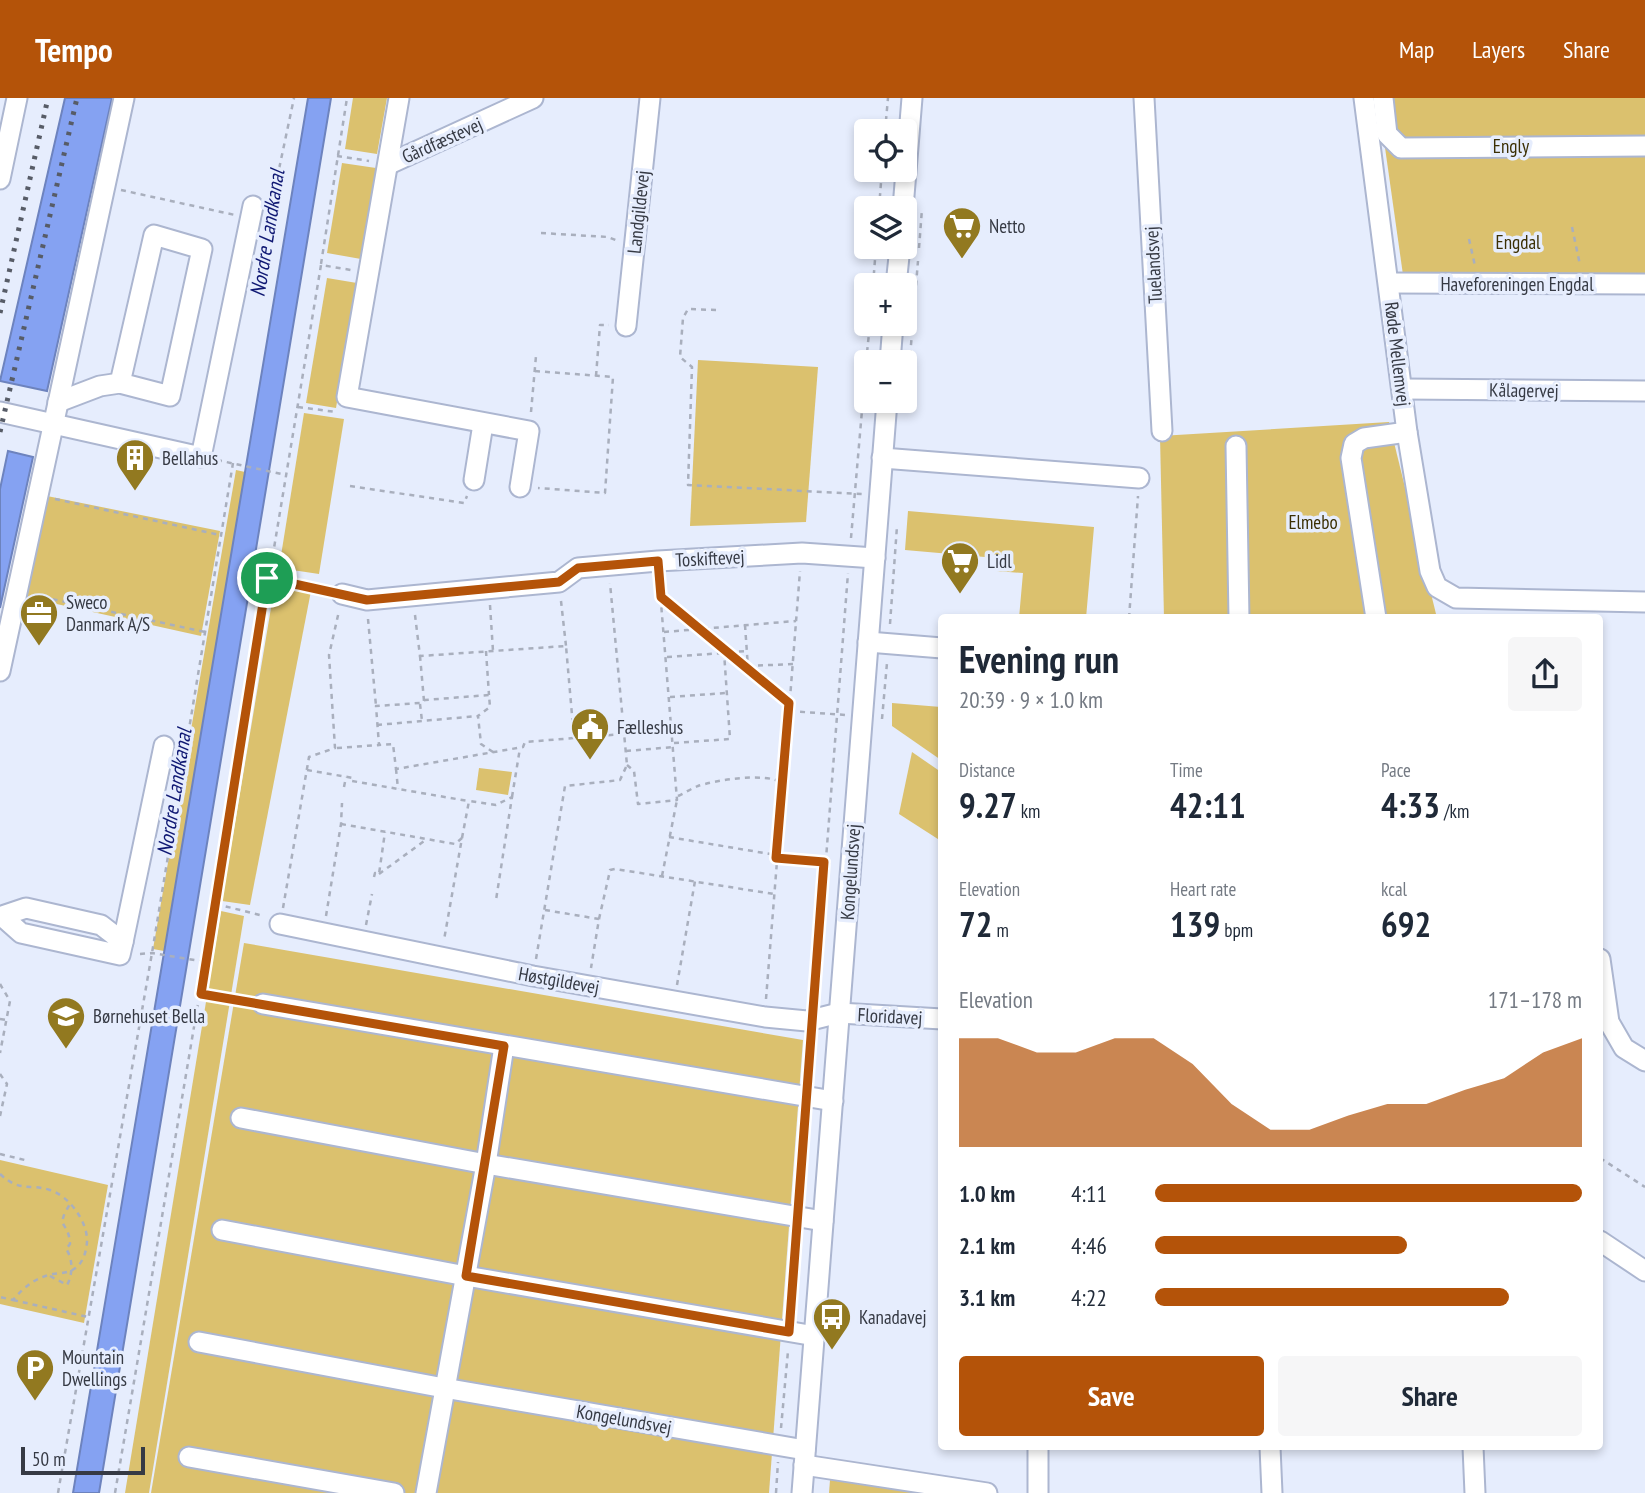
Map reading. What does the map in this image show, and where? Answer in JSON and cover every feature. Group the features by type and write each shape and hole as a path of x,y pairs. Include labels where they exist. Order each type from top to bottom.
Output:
{"street":[{"path":"0,179 15,98"},
{"path":"0,671 124,98"},
{"path":"399,98 347,397 483,424 529,430 520,487"},
{"name":"Gårdfæstevej","path":"389,164 533,98"},
{"name":"Landgildevej","path":"626,326 650,98"},
{"path":"904,196 912,98"},
{"name":"Tuelandsvej","path":"1144,98 1162,431"},
{"name":"Røde Mellemvej","path":"1364,98 1407,432 1430,571 1437,587 1456,598 1546,610"},
{"path":"1383,98 1387,134 1401,148 1645,146"},
{"path":"0,412 201,457 252,212"},
{"path":"58,402 100,386 120,383 170,396 202,249 154,235 120,383"},
{"name":"Haveforeningen Engdal","path":"1389,284 1645,284"},
{"name":"Kålagervej","path":"1403,389 1645,391"},
{"name":"Kongelundsvej","path":"802,1493 886,413"},
{"path":"474,480 483,424"},
{"path":"1375,614 1351,458 1354,444 1364,438 1407,432"},
{"path":"1236,446 1239,614"},
{"path":"883,458 1139,478"},
{"name":"Toskiftevej","path":"342,594 367,600 559,582 578,568 658,561 802,553 875,558"},
{"path":"1546,610 1645,602"},
{"path":"868,642 938,648"},
{"path":"1,916 26,908 101,925 123,942 164,746"},
{"path":"1,916 87,934"},
{"name":"Høstgildevej","path":"280,922 533,976 765,1017 807,1021 839,1013"},
{"path":"1603,980 1609,1022 1624,1048 1645,1061"},
{"path":"263,1004 833,1101"},
{"name":"Floridavej","path":"839,1013 938,1019"},
{"path":"426,1493 486,1164 504,1046"},
{"path":"241,1118 486,1164 823,1221"},
{"path":"222,1230 466,1276 815,1336"},
{"path":"1603,1243 1645,1271"},
{"name":"Kongelundsvej","path":"199,1342 444,1388 780,1446 804,1458"},
{"path":"1038,1450 1038,1493"},
{"path":"1270,1450 1272,1493"},
{"path":"1473,1450 1475,1493"},
{"path":"189,1457 394,1493"},
{"path":"804,1458 987,1493"}],"path":[{"path":"105,187 270,217 294,98"},
{"path":"115,1493 216,904 347,98"},
{"path":"886,119 888,98"},
{"path":"337,156 389,164"},
{"path":"1572,228 1584,284"},
{"path":"541,233 608,237 634,247"},
{"path":"1469,239 1479,284"},
{"path":"321,265 368,273"},
{"path":"716,310 688,309 682,318 681,357 692,367 688,485 879,495"},
{"path":"596,376 600,325 626,326"},
{"path":"529,430 536,356"},
{"path":"520,487 605,494 613,377 535,372"},
{"path":"297,407 335,412"},
{"path":"776,1493 824,862 862,413"},
{"path":"58,1493 234,464 286,474"},
{"path":"1129,614 1139,478"},
{"path":"351,486 464,503 474,480"},
{"path":"38,496 221,535"},
{"path":"765,1017 802,553"},
{"path":"658,561 678,798 662,876"},
{"path":"533,976 565,786 621,780 627,765 609,565"},
{"path":"267,578 342,594 329,655 335,748"},
{"path":"559,582 574,738"},
{"path":"488,588 493,651"},
{"path":"17,592 205,632"},
{"path":"412,595 420,656 422,721"},
{"path":"661,597 789,703"},
{"path":"367,600 379,745"},
{"path":"664,632 796,621"},
{"path":"745,625 748,668"},
{"path":"420,656 566,646"},
{"path":"666,657 747,650"},
{"path":"377,725 478,716 490,707 486,651"},
{"path":"625,751 730,738 726,652"},
{"path":"748,668 793,664"},
{"path":"670,697 727,693"},
{"path":"376,706 489,695"},
{"path":"789,711 862,716"},
{"path":"478,716 481,744 493,752"},
{"path":"396,769 520,748 525,742 624,734"},
{"path":"216,904 280,922 309,757 335,748 393,744 398,789"},
{"path":"496,900 520,748"},
{"path":"627,765 634,771 638,804 678,798 698,786 746,779 768,778 782,783"},
{"path":"307,770 469,802 496,805 512,797"},
{"path":"344,787 346,777"},
{"path":"441,957 469,802"},
{"path":"323,933 342,803"},
{"path":"341,824 455,844 462,838"},
{"path":"379,874 385,832"},
{"path":"670,837 776,856 851,865"},
{"path":"374,877 375,873 379,874 427,839"},
{"path":"587,985 610,870 774,894"},
{"path":"674,1001 695,881"},
{"path":"363,941 372,894"},
{"path":"545,910 599,919"},
{"path":"152,953 206,962"},
{"path":"0,984 10,1001 0,1053"},
{"path":"201,994 263,1004"},
{"path":"0,1019 7,1020"},
{"path":"0,1074 7,1084 0,1116"},
{"path":"0,1154 29,1161"},
{"path":"1603,1160 1645,1187"},
{"path":"0,1174 12,1185 56,1192 77,1213 87,1238 83,1258 76,1269 37,1279 25,1286 13,1300"},
{"path":"48,1275 67,1285 70,1281 71,1258 66,1249 71,1239 62,1215 70,1204"},
{"path":"0,1297 88,1317"}],"green space":[{"path":"353,98 387,98 377,154 345,149"},
{"path":"1378,98 1645,98 1645,289 1405,289"},
{"path":"342,163 376,168 361,259 327,253"},
{"path":"327,278 357,283 336,408 306,403"},
{"path":"698,360 818,367 806,522 690,526"},
{"path":"304,413 344,419 319,574 279,568"},
{"name":"Elmebo","path":"1389,422 1436,614 1164,614 1160,436"},
{"path":"236,470 245,472 164,951 153,949"},
{"path":"47,496 220,531 201,636 25,597"},
{"path":"908,511 1094,527 1086,614 1019,614 1023,573 996,571 996,558 905,550"},
{"path":"275,584 311,591 250,905 222,901"},
{"path":"892,703 938,707 938,758 892,726"},
{"path":"912,752 938,770 938,839 899,814"},
{"path":"479,768 512,772 508,795 476,790"},
{"path":"221,911 244,916 149,1493 125,1493"},
{"path":"244,943 803,1040 769,1493 151,1493"},
{"path":"0,1160 108,1185 84,1323 0,1304"},
{"path":"830,1480 917,1493 829,1493"}],"water":[{"path":"65,98 112,98 47,391 0,381"},
{"name":"Nordre Landkanal","path":"308,98 331,98 99,1493 73,1493"},
{"path":"8,451 33,457 0,608 0,489"}],"railway":[{"path":"0,313 48,98"},
{"path":"0,432 77,98"}],"place":[{"name":"Netto","path":"962,260"},
{"name":"Bellahus","path":"135,492"},
{"name":"Lidl","path":"960,595"},
{"name":"Sweco Danmark A/S","path":"39,647"},
{"name":"Fælleshus","path":"590,761"},
{"name":"Børnehuset Bella","path":"66,1050"},
{"name":"Kanadavej","path":"832,1351"},
{"name":"Mountain Dwellings","path":"35,1402"}],"route":[{"path":"658,561 661,597 789,703 776,858 824,862 789,1332 466,1276 504,1046 201,994 267,578 367,600 559,582 578,568 658,561"}],"park label":[{"name":"Engly","path":"1511,146"},
{"name":"Engdal","path":"1518,242"}]}
